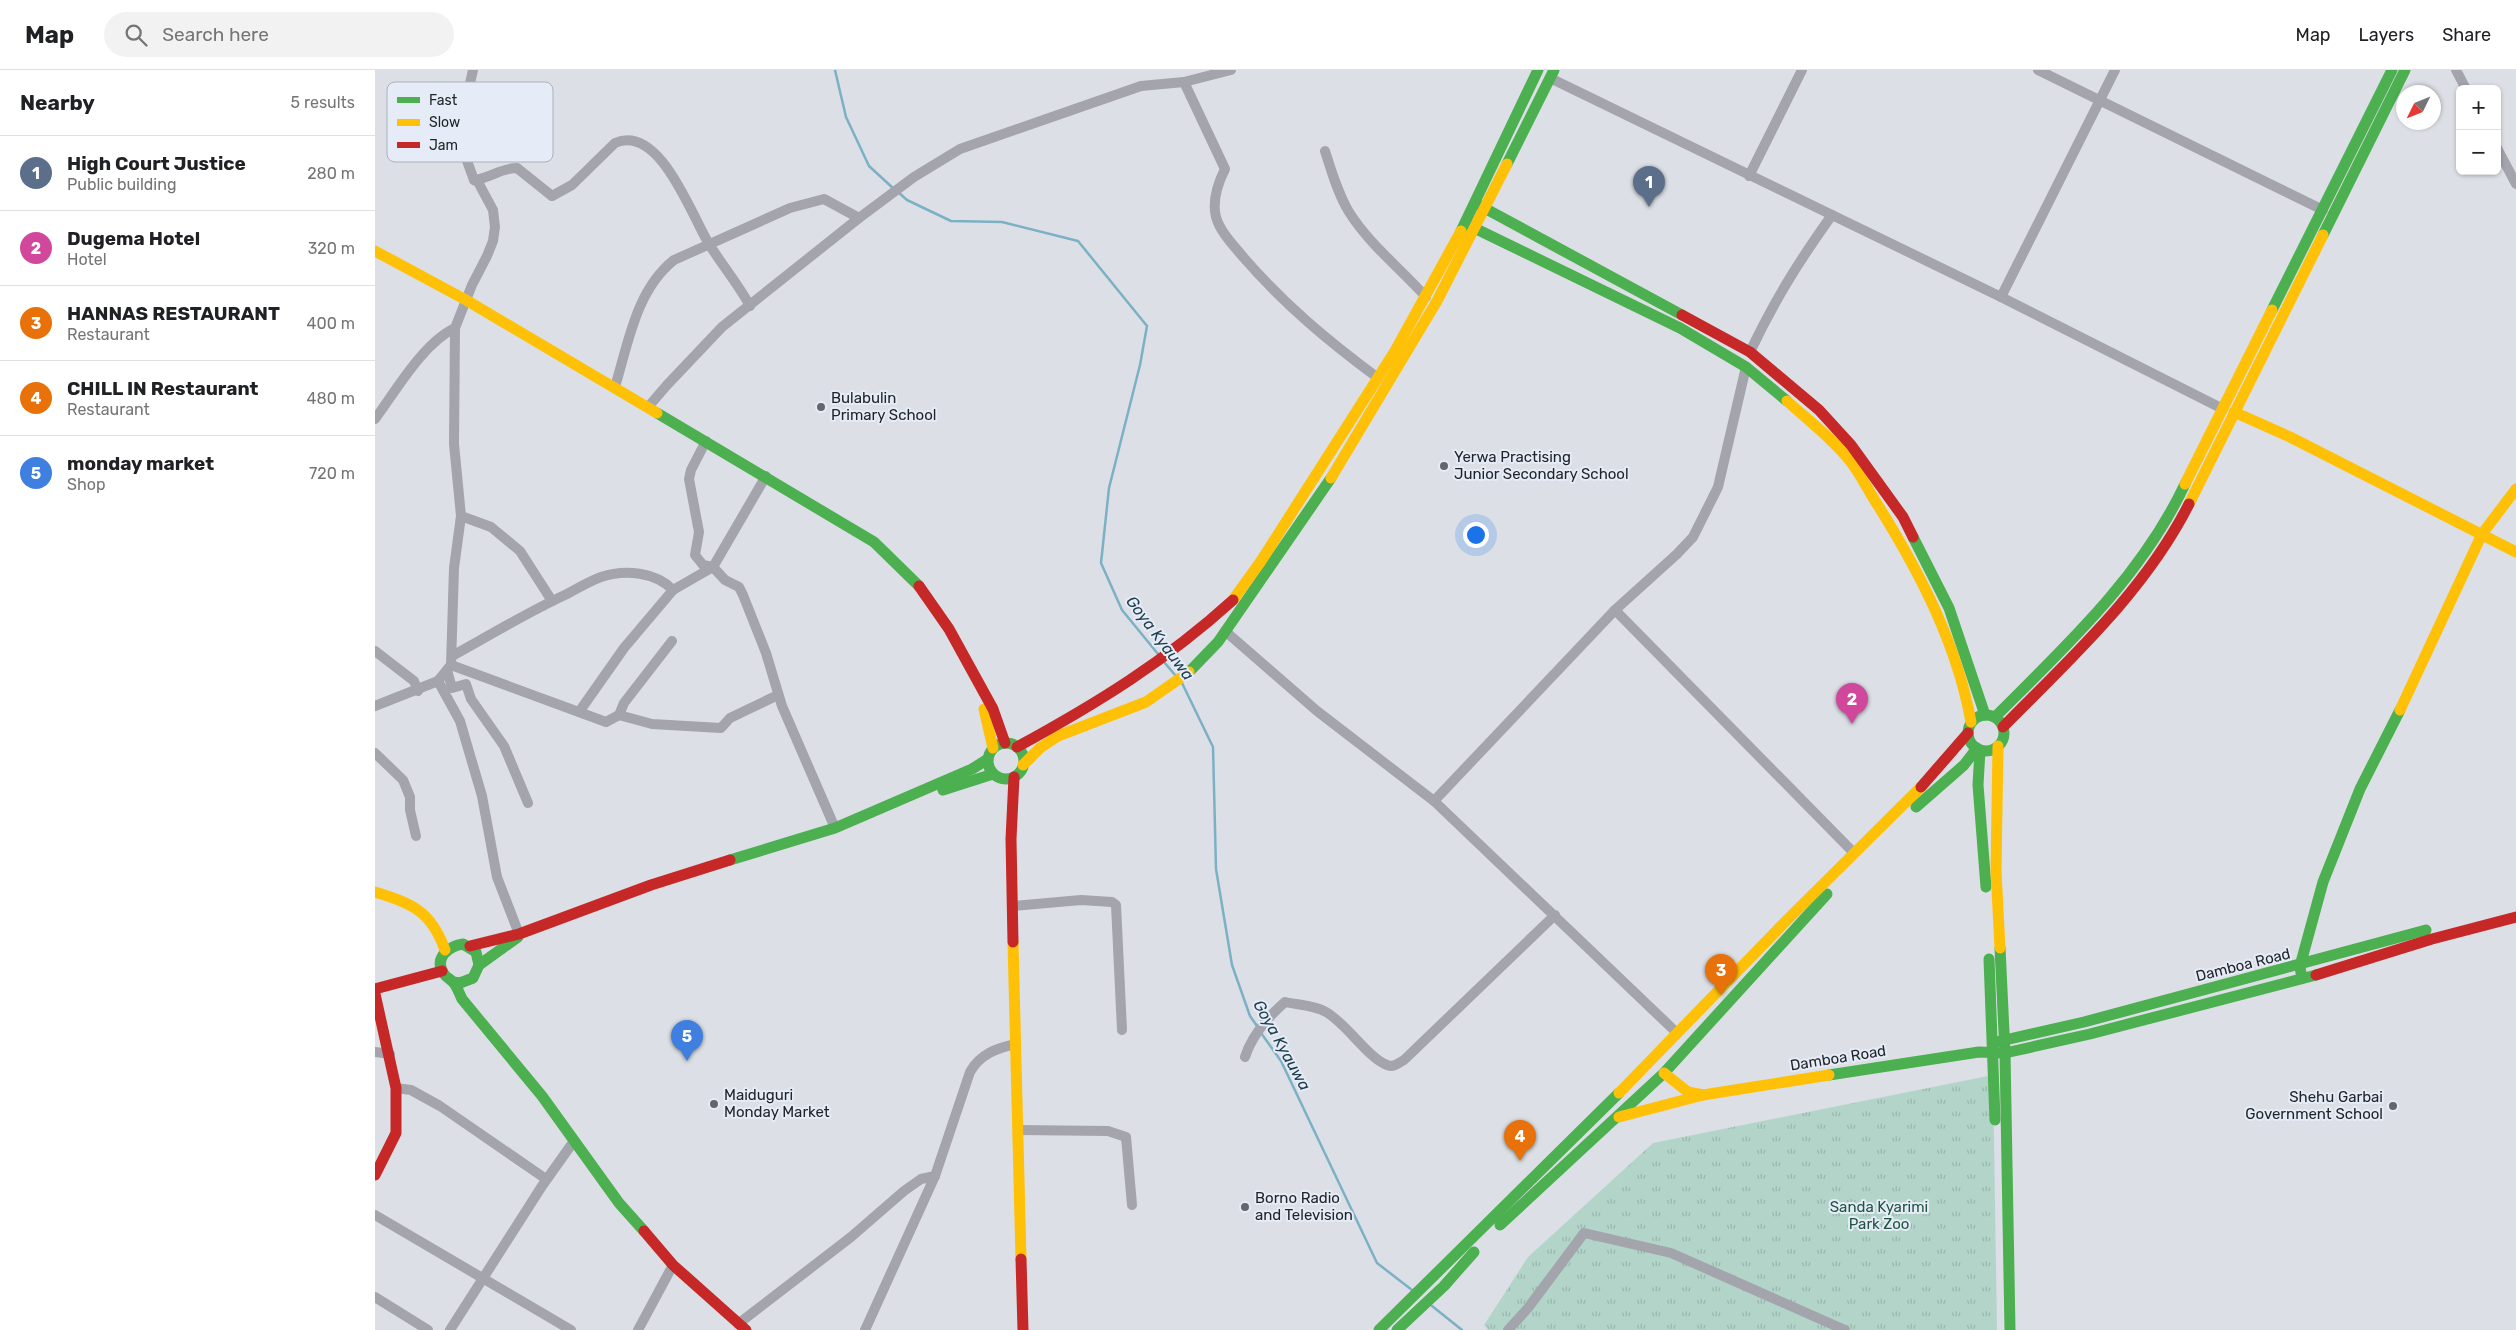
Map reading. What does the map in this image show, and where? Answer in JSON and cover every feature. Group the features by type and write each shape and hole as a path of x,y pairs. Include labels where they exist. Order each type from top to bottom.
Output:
{"main road":[{"path":"1479,205 1538,70"},
{"path":"1379,1330 1677,1033 1854,853 1932,778 1969,727 1990,716 2088,625 2109,602 2140,560 2175,504 2221,408 2323,210 2392,70"},
{"path":"2003,727 2111,618 2176,529 2405,70"},
{"path":"1023,1330 1012,906 1011,839 1014,777 1040,748 1058,736 1146,702 1194,668 1225,631 1337,468 1437,301 1479,205 1552,74"},
{"path":"1479,205 1751,352 1819,410 1851,445 1903,517 1949,608 1990,716 2003,727 2004,736 1998,746 1996,870 2005,1053 2005,1139 2010,1330"},
{"path":"1017,747 1089,708 1134,678 1177,648 1233,600 1261,561 1378,378 1469,225"},
{"path":"1469,225 1680,328 1746,367 1818,428 1850,461 1873,496 1899,539 1947,634 1966,694 1972,744 1978,749 1987,751 1998,746"},
{"path":"375,250 466,300 615,387 848,524 874,542 896,561 917,584 948,627 991,706 1001,727 1005,743"},
{"path":"2234,412 2290,437 2516,552"},
{"path":"2302,978 2300,966 2323,882 2360,789 2408,694 2482,534 2516,489"},
{"path":"973,676 988,720 993,748 988,759 989,767 997,776 1011,839"},
{"path":"993,748 1005,743 1017,747 1023,755 1023,766"},
{"path":"1397,1330 1444,1286 1487,1237 1619,1117 1664,1073 1840,880 1916,807 1954,774 1978,749"},
{"path":"1978,749 1978,785 1988,926 1991,1049 2000,1245 2001,1330"},
{"path":"742,1327 673,1265 619,1203 541,1096 462,999 453,982 442,971 440,960 445,950 457,944 470,946 522,933 651,885 835,828 972,769 988,759"},
{"path":"1954,774 1963,772 1972,776 1978,785"},
{"path":"907,798 997,776 1014,777"},
{"path":"375,892 422,910 431,918 439,930 445,950"},
{"name":"Damboa Road","path":"1619,1117 1703,1095 1979,1052 1991,1049 2004,1040 2084,1022 2107,1014 2300,966 2516,906"},
{"name":"Damboa Road","path":"1991,1049 2005,1053 2090,1034 2367,961 2432,939 2516,917"},
{"path":"453,982 467,981 473,978 479,965 522,933"},
{"path":"470,946 476,952 479,965"},
{"path":"375,989 442,971"},
{"path":"375,994 390,1054 396,1088 395,1133 375,1175"},
{"name":"Damboa Road","path":"1664,1073 1687,1092 1703,1095"}],"street":[{"path":"648,407 722,327 871,209 914,177 960,149 1141,86 1184,82 1231,70"},
{"path":"1749,176 1802,70"},
{"path":"2037,70 2323,210"},
{"path":"2001,297 2115,70"},
{"path":"2457,70 2464,85"},
{"path":"1552,74 1749,176 2001,297 2221,408"},
{"path":"1184,82 1225,170 1218,184 1216,218 1228,239 1301,318 1378,378"},
{"path":"474,180 488,178 504,168 517,168 552,196 572,185 615,143 622,140 635,142 653,151 677,180 709,245 750,306"},
{"path":"1325,151 1347,209 1355,221 1365,235 1426,297"},
{"path":"2501,156 2516,184"},
{"path":"467,162 474,180 478,182 493,210 495,227 493,240 487,256 455,328 454,444 461,516 454,568 450,663 452,688 465,684 471,699 504,746 528,803"},
{"path":"615,387 635,317 661,270 674,260 790,208 824,198 859,218"},
{"path":"1751,352 1771,307 1795,266 1832,215"},
{"path":"375,419 403,379 432,345 447,332 455,328"},
{"path":"1434,801 1615,610 1693,537 1712,502 1718,486 1746,367"},
{"path":"706,441 691,470 689,478 699,532 695,555 703,564 713,567 725,580 739,587 766,653 778,694 835,828"},
{"path":"579,712 624,648 673,590 713,567 766,476"},
{"path":"461,516 491,527 519,551 552,601"},
{"path":"375,706 418,691 439,681 450,663 552,601 601,577 632,573 652,576 667,584 673,590"},
{"path":"1615,610 1854,853"},
{"path":"1225,631 1317,711 1434,801 1677,1033"},
{"path":"450,663 607,722 619,715 624,703 672,641"},
{"path":"375,651 414,681 418,691"},
{"path":"439,681 460,721 482,796 497,877 522,933"},
{"path":"619,715 652,724 721,728 730,718 778,694"},
{"path":"375,753 403,780 410,797 410,810 416,836"},
{"path":"1012,906 1081,900 1112,902 1116,905 1122,1030"},
{"path":"1245,1057 1248,1045 1271,1014 1285,1002 1325,1011 1387,1066 1393,1066 1404,1060 1555,915"},
{"path":"865,1330 935,1176 970,1072 977,1060 1001,1047 1016,1044"},
{"path":"375,1052 390,1054"},
{"path":"396,1088 411,1090 440,1106 546,1179"},
{"path":"1018,1130 1108,1131 1125,1137 1132,1205"},
{"path":"450,1330 546,1179 574,1141"},
{"path":"742,1327 904,1191 921,1178 935,1176"},
{"path":"375,1215 571,1330"},
{"path":"1508,1330 1528,1308 1584,1233 1671,1253 1845,1330"},
{"path":"638,1330 673,1265"},
{"path":"375,1297 428,1330"}],"green space":[{"name":"Sanda Kyarimi Park Zoo","path":"1993,1075 1997,1330 1488,1330 1484,1325 1528,1257 1653,1143"}],"waterway":[{"name":"Goya Kyauwa","path":"835,70 846,117 869,166 894,189"},
{"name":"Goya Kyauwa","path":"898,192 907,200 951,221 1002,222 1078,241 1147,326 1140,365 1109,488 1101,563 1122,610 1158,654"},
{"name":"Goya Kyauwa","path":"1164,662 1175,675"},
{"name":"Goya Kyauwa","path":"1182,683 1213,747 1216,869 1232,965 1250,1016 1257,1026"},
{"name":"Goya Kyauwa","path":"1261,1033 1281,1061 1377,1263 1412,1290"},
{"name":"Goya Kyauwa","path":"1432,1306 1462,1330"}],"traffic: fast":[{"path":"1461,231 1538,70"},
{"path":"1507,164 1554,70"},
{"path":"2272,310 2392,70"},
{"path":"2323,235 2405,70"},
{"path":"1475,203 1682,315"},
{"path":"1466,224 1680,328 1746,367 1787,401"},
{"path":"657,413 874,542 919,586"},
{"path":"1189,672 1218,642 1331,478"},
{"path":"1995,717 2049,664 2125,579 2167,518 2185,484"},
{"path":"1913,537 1949,608 1985,715"},
{"path":"2301,973 2300,966 2323,882 2360,789 2400,710"},
{"path":"1986,715 1993,716 1999,720 2003,726 2004,733 2003,740 1999,746 1993,750 1986,751 1979,750 1973,746 1969,740 1968,733 1969,726 1973,720 1979,716 1986,715"},
{"path":"1006,743 1019,748 1024,761 1019,774 1006,779 993,774 988,761 993,748 1006,743"},
{"path":"1916,807 1964,765 1977,748"},
{"path":"1980,750 1978,785 1986,887"},
{"path":"730,860 835,828 972,769 988,759"},
{"path":"943,790 993,774"},
{"path":"1500,1225 1664,1073 1827,894"},
{"path":"1996,1042 2084,1022 2426,930"},
{"path":"479,965 518,937"},
{"path":"453,982 460,983 473,978 479,965 476,952 463,944 448,950 441,958 440,963 444,974 457,988 462,999 542,1096 619,1203 644,1231"},
{"path":"2000,948 2005,1053 2010,1330"},
{"path":"1989,959 1995,1120"},
{"path":"1829,1075 1979,1052 2005,1053 2090,1034 2316,975"},
{"path":"1379,1330 1619,1093"},
{"path":"1397,1330 1444,1286 1474,1252"}],"traffic: slow":[{"path":"1331,478 1437,301 1507,164"},
{"path":"1233,600 1261,561 1395,351 1461,231"},
{"path":"2189,504 2323,235"},
{"path":"375,251 466,300 657,413"},
{"path":"2185,484 2272,310"},
{"path":"1787,401 1828,437 1850,461 1909,557 1947,637 1965,693 1971,722"},
{"path":"2234,412 2290,437 2516,552"},
{"path":"2400,710 2482,534 2516,489"},
{"path":"1023,765 1040,748 1058,736 1146,702 1189,672"},
{"path":"984,709 993,748"},
{"path":"1998,746 1996,871 2000,948"},
{"path":"1619,1093 1789,918 1921,787"},
{"path":"375,892 410,905 419,911 433,926 445,950"},
{"path":"1013,942 1021,1259"},
{"path":"1664,1073 1688,1092 1703,1095"},
{"path":"1619,1117 1703,1095 1829,1075"}],"traffic: jam":[{"path":"1682,315 1750,352 1819,410 1851,445 1903,517 1913,537"},
{"path":"2003,727 2080,649 2129,595 2171,536 2189,504"},
{"path":"919,586 949,629 993,709 1005,743"},
{"path":"1017,747 1102,698 1156,662 1182,643 1233,600"},
{"path":"1921,787 1968,733"},
{"path":"1013,942 1011,839 1014,777"},
{"path":"470,946 519,934 651,885 730,860"},
{"path":"2316,975 2432,939 2516,917"},
{"path":"375,989 442,971"},
{"path":"375,994 396,1088 396,1133 375,1175"},
{"path":"644,1231 673,1265 746,1330"},
{"path":"1021,1259 1023,1330"}],"place":[{"name":"High Court Justice","path":"1649,207"},
{"name":"Bulabulin Primary School","path":"821,407"},
{"name":"Yerwa Practising Junior Secondary School","path":"1444,466"},
{"name":"Dugema Hotel","path":"1852,724"},
{"name":"HANNAS RESTAURANT","path":"1721,995"},
{"name":"monday market","path":"687,1061"},
{"name":"Maiduguri Monday Market","path":"714,1104"},
{"name":"Shehu Garbai Government School","path":"2393,1106"},
{"name":"CHILL IN Restaurant","path":"1520,1161"},
{"name":"Borno Radio and Television","path":"1245,1207"}]}
